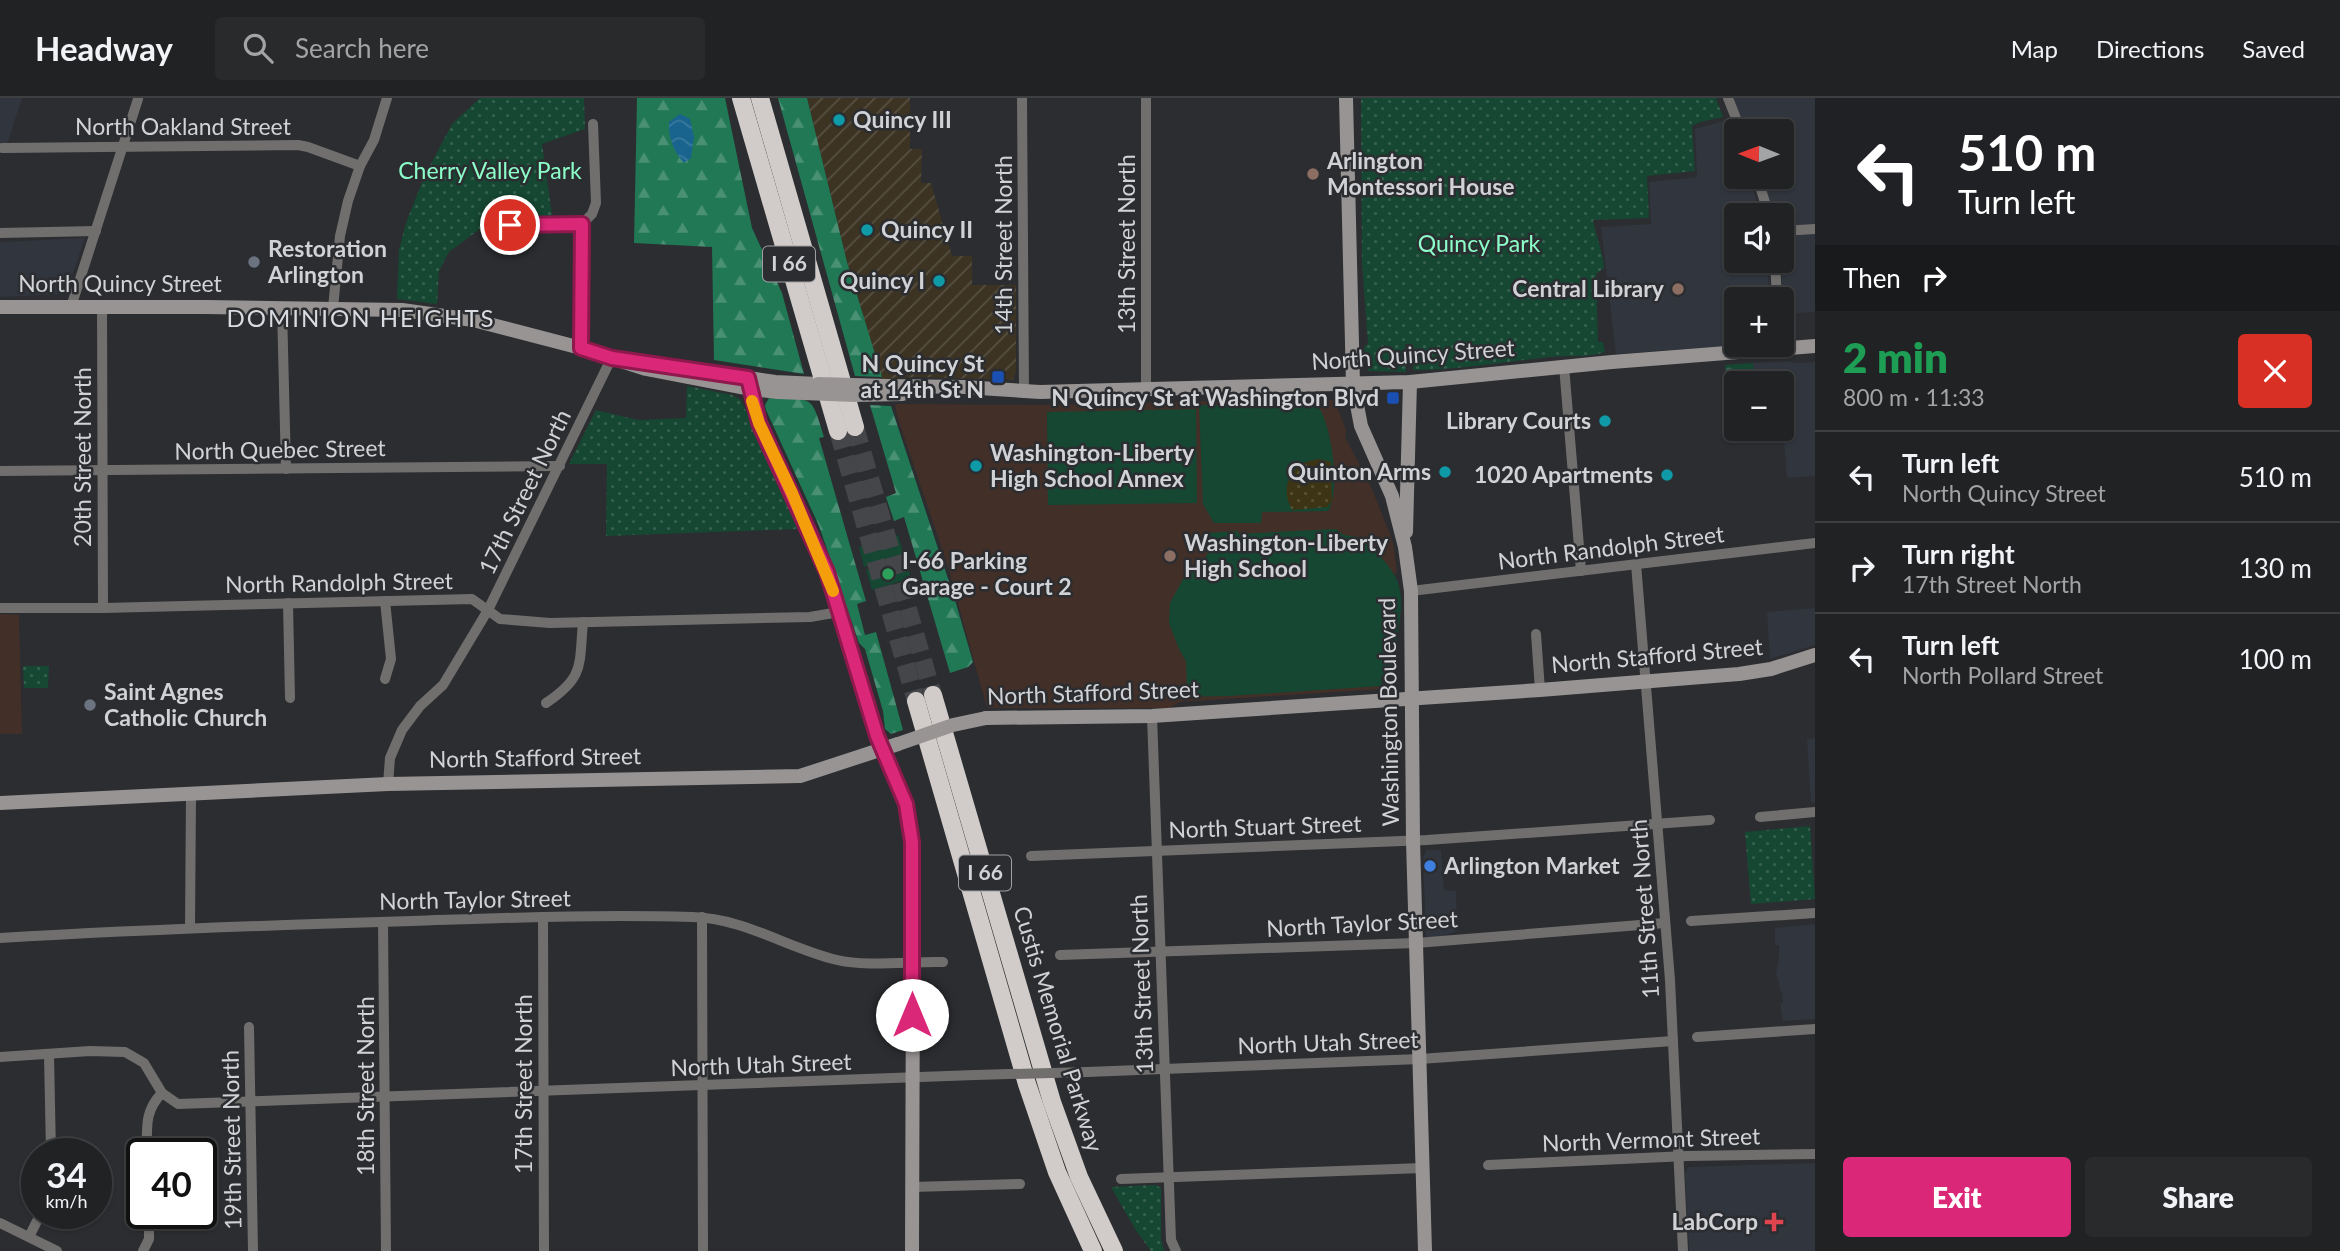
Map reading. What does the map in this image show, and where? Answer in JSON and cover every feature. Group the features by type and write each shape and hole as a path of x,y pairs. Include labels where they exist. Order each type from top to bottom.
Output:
{"highway":[{"name":"I 66","path":"741,98 846,429 760,98"},
{"name":"Custis Memorial Parkway","path":"933,695 1052,1102 1079,1177 1114,1251"},
{"name":"Custis Memorial Parkway","path":"916,701 1034,1106 1057,1172 1093,1251"},
{"path":"1006,1011 1024,1102 1079,1251"},
{"path":"1052,1102 1100,1205 1127,1251"}],"main road":[{"name":"Washington Boulevard","path":"1346,98 1353,384 1361,426 1391,496 1405,547 1411,591 1413,841 1425,1251"},
{"name":"North Quincy Street","path":"0,307 402,310 473,320 581,348 646,369 855,396 890,390 964,387 1018,391 1410,382 1724,352"},
{"name":"North Quincy Street","path":"1794,347 1815,346"},
{"path":"1405,547 1410,382"},
{"path":"749,384 759,423 827,572 883,749 898,782 910,823 913,961 912,1251"},
{"name":"North Stafford Street","path":"0,803 387,784 800,776 953,725 986,718 1152,716 1540,690 1747,673 1815,655"}],"street":[{"path":"333,308 340,236 348,201 360,166 374,140 387,98"},
{"name":"14th Street North","path":"1018,391 1022,98"},
{"name":"13th Street North","path":"1146,98 1146,389"},
{"path":"1728,98 1736,119"},
{"path":"71,307 138,99"},
{"path":"510,225 582,224 592,214 596,203 593,124"},
{"name":"North Oakland Street","path":"2,148 298,145 360,166"},
{"path":"581,348 582,224"},
{"path":"1794,230 1815,229"},
{"path":"0,233 96,231"},
{"name":"20th Street North","path":"102,307 103,608"},
{"path":"282,308 286,469"},
{"name":"17th Street North","path":"387,784 390,758 402,730 420,706 443,685 488,610 612,358"},
{"path":"1564,366 1581,571"},
{"name":"North Quebec Street","path":"0,471 560,466"},
{"name":"North Randolph Street","path":"1411,591 1815,543"},
{"name":"11th Street North","path":"1636,564 1665,923 1680,1157 1683,1251"},
{"name":"North Randolph Street","path":"0,608 103,608 472,598 500,619 550,623 810,617 839,612"},
{"path":"385,601 391,659 385,679"},
{"path":"288,603 289,698"},
{"path":"546,703 566,690 579,671 583,622"},
{"path":"1536,634 1540,690"},
{"name":"13th Street North","path":"1152,716 1171,1240 1176,1251"},
{"path":"190,927 191,795"},
{"path":"1760,817 1815,812"},
{"name":"North Stuart Street","path":"1031,856 1413,841 1710,820"},
{"path":"1690,921 1815,913"},
{"name":"17th Street North","path":"543,917 544,1251"},
{"name":"North Taylor Street","path":"0,938 190,927 543,917 702,918 732,922 757,930 804,952 841,962 943,961"},
{"path":"702,918 703,1251"},
{"name":"18th Street North","path":"383,922 386,1251"},
{"name":"North Taylor Street","path":"1060,955 1416,943 1665,923"},
{"name":"19th Street North","path":"249,1027 253,1251"},
{"path":"1697,1037 1815,1029"},
{"name":"North Utah Street","path":"162,1093 178,1104 543,1092 1420,1059 1673,1041"},
{"path":"0,1057 90,1051 125,1052 144,1063 162,1093 151,1104 147,1138"},
{"path":"49,1055 51,1138"},
{"name":"North Vermont Street","path":"1488,1165 1815,1154"},
{"path":"1121,1179 1423,1168"},
{"path":"912,1187 1020,1184"},
{"path":"0,1223 57,1251"},
{"path":"29,1237 33,1229"},
{"path":"143,1251 149,1239 149,1229"}],"shaded area":[{"path":"0,98 22,98 7,145 0,145"},
{"path":"807,98 910,98 910,149 922,149 921,183 931,183 952,256 972,256 972,285 1016,285 1016,371 1013,380 917,377 882,379 847,262"},
{"path":"1733,98 1815,98 1815,312 1794,313 1794,287 1782,287 1782,273 1794,273 1794,203 1770,203 1765,189 1794,189 1794,119 1741,119"},
{"name":"Central Library","path":"1724,121 1724,189 1753,189 1757,203 1724,203 1724,273 1768,273 1769,287 1724,287 1724,346 1616,354 1601,227 1651,224 1649,182 1697,177 1695,129"},
{"path":"85,238 66,294 0,297 0,242"},
{"path":"1815,362 1815,476 1787,478 1784,441 1794,441 1794,371 1754,371 1753,363"},
{"name":"Washington-Liberty High School","path":"1321,398 1335,401 1346,430 1345,437 1372,489 1393,542 1400,620 1395,637 1395,657 1391,658 1391,667 1381,677 1382,689 1179,702 1170,708 987,708 948,567 895,404 1049,405"},
{"path":"1815,608 1815,645 1770,659 1767,612"},
{"path":"0,614 19,615 22,734 0,734"},
{"path":"1815,738 1815,802 1811,803 1807,739"},
{"path":"1427,850 1441,850 1444,890 1456,891 1457,931 1429,938 1426,935 1423,858"},
{"path":"1815,924 1815,1019 1783,1021 1780,1003 1783,1003 1782,991 1776,974 1779,945 1775,945 1775,928"},
{"path":"1815,1163 1815,1251 1689,1251 1685,1173 1688,1167"}],"green space":[{"name":"Cherry Valley Park","path":"480,98 584,98 585,129 542,144 553,222 508,223 507,229 480,229 449,252 439,271 437,304 397,299 399,250 406,223 424,177 452,124"},
{"path":"637,98 725,98 752,228 782,293 804,374 714,360 712,247 634,243"},
{"path":"778,98 807,98 847,262 882,377 855,376"},
{"name":"Quincy Park","path":"1361,98 1716,98 1723,117 1692,126 1695,171 1647,176 1649,218 1593,220 1604,268 1596,274 1598,342 1603,342 1605,352 1413,370 1412,344 1405,344 1406,372 1368,371 1364,347 1368,344 1362,262"},
{"path":"1753,363 1754,371 1726,371 1725,365"},
{"path":"687,386 732,395 741,400 799,529 606,536 607,464 569,464 596,410 638,420 686,418"},
{"path":"769,398 802,400 808,402 816,413 824,437 819,438 866,601 857,604 865,635 876,632 903,730 891,734 885,729 883,711 865,649 859,643 819,526 766,410 765,405"},
{"path":"870,405 891,406 955,600 973,662 968,667 950,673 904,517 894,521 886,497 896,493"},
{"path":"1199,405 1318,406 1327,428 1333,458 1334,489 1328,511 1262,512 1261,523 1214,523 1203,504"},
{"path":"1196,409 1197,503 1048,505 1047,412"},
{"path":"1336,529 1344,535 1364,538 1388,566 1399,585 1401,606 1395,657 1391,658 1391,667 1381,677 1382,686 1175,697 1174,686 1187,685 1186,661 1169,623 1170,603 1188,570 1207,556 1208,533"},
{"path":"898,535 904,555 864,567 859,547"},
{"name":"I-66 Parking Garage - Court 2","path":"905,558 911,578 872,590 866,570"},
{"path":"23,666 49,666 48,688 24,688"},
{"path":"1810,826 1815,899 1751,904 1745,832"},
{"path":"1156,1185 1161,1188 1161,1239 1164,1251 1151,1251 1111,1187"}],"sand":[{"path":"1320,459 1331,462 1332,501 1327,507 1292,510 1287,492 1291,476 1302,464"}],"water":[{"path":"680,114 690,119 694,137 691,158 684,163 672,144 669,128 669,122"}],"tunnel":[{"path":"855,427 933,695"},
{"path":"838,431 916,701"}],"slow traffic":[{"path":"752,401 759,423 827,572 833,591"}],"place":[{"name":"Quincy III","path":"839,120"},
{"name":"Arlington Montessori House","path":"1313,174"},
{"name":"Quincy II","path":"867,230"},
{"name":"Restoration Arlington","path":"254,262"},
{"name":"Quincy I","path":"939,281"},
{"name":"Central Library","path":"1678,289"},
{"name":"N Quincy St at 14th St N","path":"998,377"},
{"name":"N Quincy St at Washington Blvd","path":"1393,398"},
{"name":"Library Courts","path":"1605,421"},
{"name":"Washington-Liberty High School Annex","path":"976,466"},
{"name":"Quinton Arms","path":"1445,472"},
{"name":"1020 Apartments","path":"1667,475"},
{"name":"Washington-Liberty High School","path":"1170,556"},
{"name":"I-66 Parking Garage - Court 2","path":"888,574"},
{"name":"Saint Agnes Catholic Church","path":"90,705"},
{"name":"Arlington Market","path":"1430,866"},
{"name":"LabCorp","path":"1774,1222"}],"district":[{"name":"DOMINION HEIGHTS","path":"361,319"}],"route":[{"path":"510,225 582,224 581,348 612,358 748,378 759,423 827,572 877,736 906,804 912,842 912,1015"}]}
